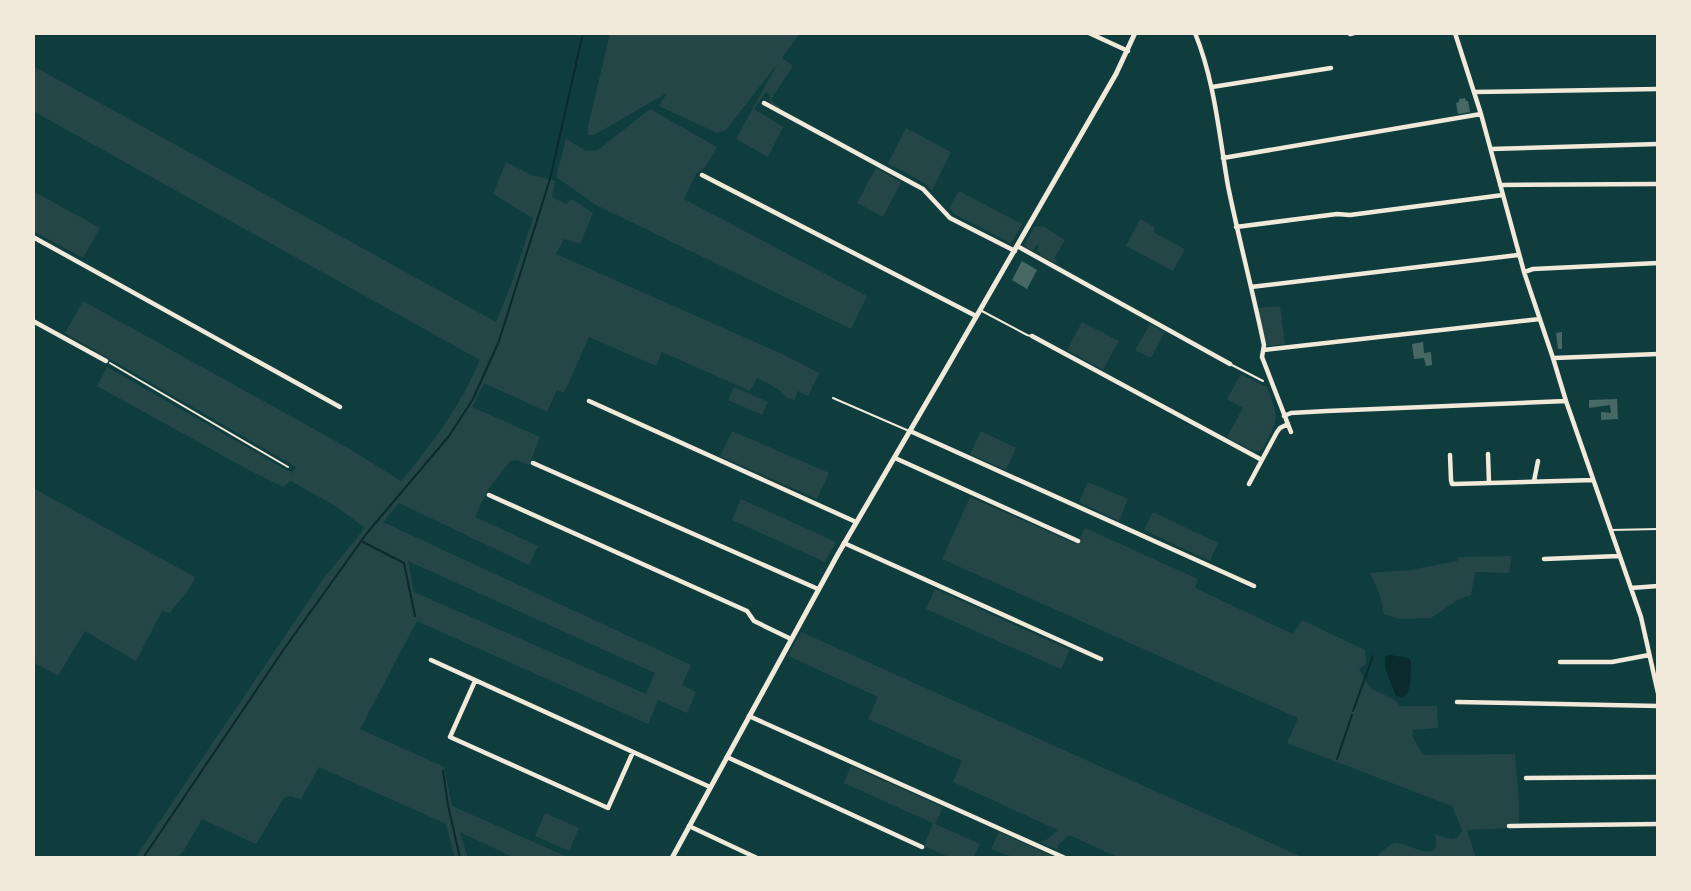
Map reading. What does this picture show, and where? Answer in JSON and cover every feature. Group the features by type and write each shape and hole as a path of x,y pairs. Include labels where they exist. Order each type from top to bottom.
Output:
{"street":[{"path":"1089,33 1128,51"},
{"path":"672,858 818,589 1016,249 1128,51 1135,33"},
{"path":"1195,33 1202,50 1218,117 1236,227 1264,350 1262,357 1291,432"},
{"path":"1455,33 1491,149 1518,255 1641,617 1658,693"},
{"path":"1211,87 1331,68"},
{"path":"1474,92 1658,89"},
{"path":"764,103 923,189 950,218 1016,249 1230,364"},
{"path":"1223,158 1481,114"},
{"path":"1491,149 1658,144"},
{"path":"702,175 978,313"},
{"path":"1500,185 1658,184"},
{"path":"1236,227 1503,195"},
{"path":"33,236 341,407"},
{"path":"1251,287 1518,255"},
{"path":"1524,272 1534,269 1658,263"},
{"path":"1264,350 1540,319"},
{"path":"33,321 106,361"},
{"path":"1032,336 1262,460"},
{"path":"1553,358 1658,354"},
{"path":"589,401 856,522"},
{"path":"1284,416 1291,413 1327,411 1566,401"},
{"path":"1249,484 1279,429 1287,424"},
{"path":"910,431 1254,586"},
{"path":"1488,454 1489,483"},
{"path":"1450,456 1452,484 1593,480"},
{"path":"895,458 1078,541"},
{"path":"1534,481 1538,461"},
{"path":"533,463 818,589"},
{"path":"489,495 747,611 754,621 791,639"},
{"path":"844,543 1101,659"},
{"path":"1544,559 1619,555"},
{"path":"1631,587 1658,586"},
{"path":"1560,662 1612,662 1649,655"},
{"path":"431,660 710,787"},
{"path":"475,681 450,737 486,754 608,808 632,752"},
{"path":"1457,702 1658,706"},
{"path":"749,716 1065,858"},
{"path":"727,757 922,846"},
{"path":"1526,778 1658,777"},
{"path":"1509,826 1658,824"},
{"path":"689,826 757,858"}],"lane":[{"path":"978,313 1032,336"},
{"path":"1230,364 1264,381"},
{"path":"833,398 910,431"},
{"path":"1610,530 1658,528"}],"path":[{"path":"106,361 288,467"}],"shaded area":[{"path":"610,33 800,33 782,58 793,66 771,99 779,109 771,103 770,94 766,92 754,109 783,127 768,157 736,139 778,63 726,130 717,133 659,106 667,93 594,135 588,135"},
{"path":"33,66 496,322 533,218 493,194 506,162 531,175 555,181 552,197 566,204 572,199 593,213 580,244 564,239 556,254 819,373 808,396 798,391 794,400 757,378 750,391 662,352 656,366 589,337 564,393 557,390 547,412 484,383 472,407 540,437 529,465 517,460 510,461 487,491 475,517 538,546 529,565 399,503 383,522 691,665 682,685 696,692 687,713 658,700 648,724 417,621 360,729 444,767 452,806 570,858 515,858 460,832 468,858 455,858 446,824 319,767 301,799 290,796 284,798 256,844 202,819 183,852 175,858 135,858 324,578 365,528 337,507 291,481 283,487 97,386 107,367 292,473 296,467 65,333 83,301 348,448 401,481 445,424 480,360 33,111","holes":["408,561 655,673 646,694 414,592"]},
{"path":"650,109 717,147 705,167 696,174 684,199 867,296 851,329 596,205 556,177 566,139 586,151 598,150"},
{"path":"906,128 951,152 932,190 888,163"},
{"path":"876,168 901,182 883,217 857,203"},
{"path":"33,191 100,228 83,258 33,231"},
{"path":"959,191 1022,224 1011,243 954,214 949,208"},
{"path":"1140,219 1155,227 1153,232 1185,249 1173,271 1126,246"},
{"path":"1039,226 1065,240 1055,257 1057,264 1040,255 1037,244 1033,251 1024,246 1034,227"},
{"path":"1280,306 1285,344 1269,346 1258,308"},
{"path":"1082,322 1119,341 1103,370 1067,350"},
{"path":"1150,324 1165,332 1151,358 1135,350"},
{"path":"1241,374 1267,387 1274,406 1274,425 1262,450 1254,452 1227,437 1243,408 1227,399"},
{"path":"734,387 768,402 762,415 728,400"},
{"path":"732,431 829,473 817,499 720,456"},
{"path":"981,431 1016,448 1006,470 970,454"},
{"path":"1088,482 1128,499 1119,521 1079,502"},
{"path":"33,488 195,577 170,613 162,611 136,661 85,631 58,676 33,662"},
{"path":"970,497 1077,544 1085,528 1198,579 1195,588 1293,634 1302,620 1365,650 1366,664 1359,669 1370,688 1395,700 1400,706 1437,706 1438,728 1412,730 1423,755 1515,754 1519,823 1509,823 1509,828 1467,830 1476,858 1375,858 1394,843 1428,852 1434,850 1436,845 1435,834 1451,839 1457,837 1462,830 1452,806 1287,743 1298,718 942,559"},
{"path":"741,499 836,542 825,562 732,520"},
{"path":"1153,512 1218,543 1210,561 1144,530"},
{"path":"1512,556 1509,573 1475,572 1471,595 1459,599 1431,618 1400,619 1384,614 1380,595 1370,573 1410,570 1457,561 1459,557"},
{"path":"935,589 1070,650 1061,669 926,609"},
{"path":"801,632 1304,858 1120,858 1069,835 1058,845 1058,850 1040,842 1058,830 953,782 962,761 868,719 878,697 788,656"},
{"path":"1390,655 1411,661 1410,685 1407,694 1402,697 1396,696 1385,668 1385,657"},
{"path":"851,766 943,807 935,824 980,844 973,858 951,858 924,846 933,823 844,783"},
{"path":"545,813 579,828 569,851 535,836"},
{"path":"999,832 1052,856 1021,858 991,849"}],"building":[{"path":"1465,98 1470,112 1458,114 1456,103"},
{"path":"1022,261 1037,270 1027,289 1012,280"},
{"path":"1562,332 1562,349 1558,349 1556,333"},
{"path":"1423,342 1424,353 1431,352 1432,365 1426,366 1424,358 1414,359 1412,344"},
{"path":"1617,399 1618,419 1601,420 1601,412 1611,413 1610,405 1589,408 1589,400"}],"waterway":[{"path":"143,858 284,649 367,533 449,436 473,399 499,341 550,179 583,33"},
{"path":"363,542 404,563 415,616"},
{"path":"1353,711 1373,656"},
{"path":"1337,759 1352,715"},
{"path":"443,771 460,858"}]}
